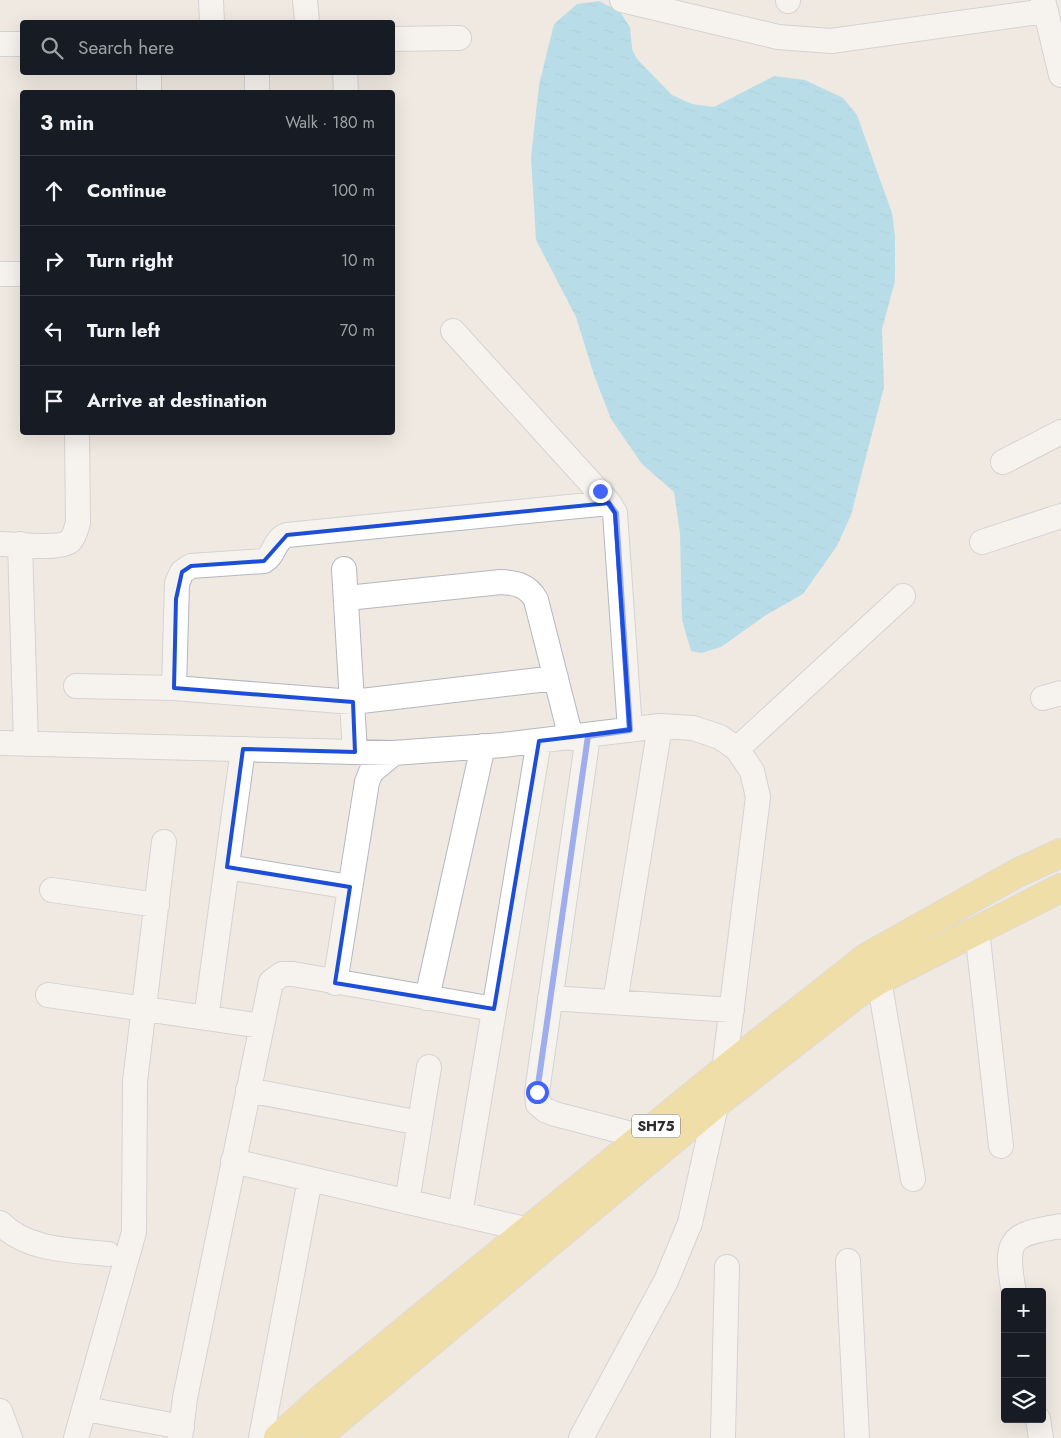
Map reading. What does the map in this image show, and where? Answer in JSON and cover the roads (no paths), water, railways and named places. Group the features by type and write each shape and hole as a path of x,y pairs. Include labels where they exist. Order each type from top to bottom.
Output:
{"main road":[{"name":"SH75","path":"278,1438 320,1400 724,1070 868,957 1017,873 1061,853"},
{"name":"SH75","path":"316,1438 717,1103 826,1018 879,980 1061,888"}],"street":[{"path":"211,0 212,20"},
{"path":"305,0 307,20"},
{"path":"622,0 778,37 831,41 1045,6 1061,75"},
{"path":"395,39 459,38"},
{"path":"0,44 20,44"},
{"path":"149,75 149,90"},
{"path":"256,75 257,90"},
{"path":"345,75 346,90"},
{"path":"0,274 20,274"},
{"path":"454,331 616,513 630,730"},
{"path":"1003,462 1061,432"},
{"path":"26,744 10,544 60,545 69,542 75,534 78,523 77,435"},
{"path":"174,688 177,583 182,572 191,566 264,561 270,558 277,542 287,535 609,503"},
{"path":"982,542 1061,516"},
{"path":"344,570 355,752"},
{"path":"346,598 501,582 524,586 532,592 536,600 556,678 579,737 550,998 537,1092 538,1104 545,1110 555,1114 643,1137"},
{"path":"737,749 904,596"},
{"path":"76,686 174,688 353,702 556,678"},
{"path":"615,1002 660,726"},
{"path":"0,743 394,753 579,737 660,726 693,728 720,736 737,749 752,771 758,797 724,1070 690,1223 666,1281 581,1438"},
{"path":"460,1214 538,741"},
{"path":"427,998 483,746"},
{"path":"206,1018 243,749"},
{"path":"335,983 367,782 371,772 394,753"},
{"path":"76,1438 134,1232 136,1081 164,842"},
{"path":"227,867 350,887"},
{"path":"52,890 157,905"},
{"path":"977,930 1001,1146"},
{"path":"86,1408 181,1433 185,1398 271,982 282,974 494,1009"},
{"path":"879,980 913,1179"},
{"path":"48,995 262,1026"},
{"path":"550,998 732,1010"},
{"path":"407,1202 429,1066"},
{"path":"248,1090 420,1123"},
{"path":"233,1161 529,1230"},
{"path":"261,1438 310,1179"},
{"path":"0,1222 21,1238 47,1247 108,1254"},
{"path":"1013,1288 1009,1264 1010,1252 1015,1240 1026,1232 1061,1226"},
{"path":"848,1261 857,1438"},
{"path":"723,1438 727,1268"},
{"path":"0,1411 10,1438"},
{"path":"1039,1423 1041,1438"}],"water":[{"path":"599,1 620,12 630,27 632,49 637,59 672,95 692,104 714,107 774,76 805,80 843,98 857,115 892,213 895,236 895,281 882,329 884,387 851,515 837,546 803,594 766,615 721,647 701,653 691,651 682,620 680,533 674,492 642,464 611,419 594,375 576,317 536,240 531,157 539,85 554,24 577,4"}]}
